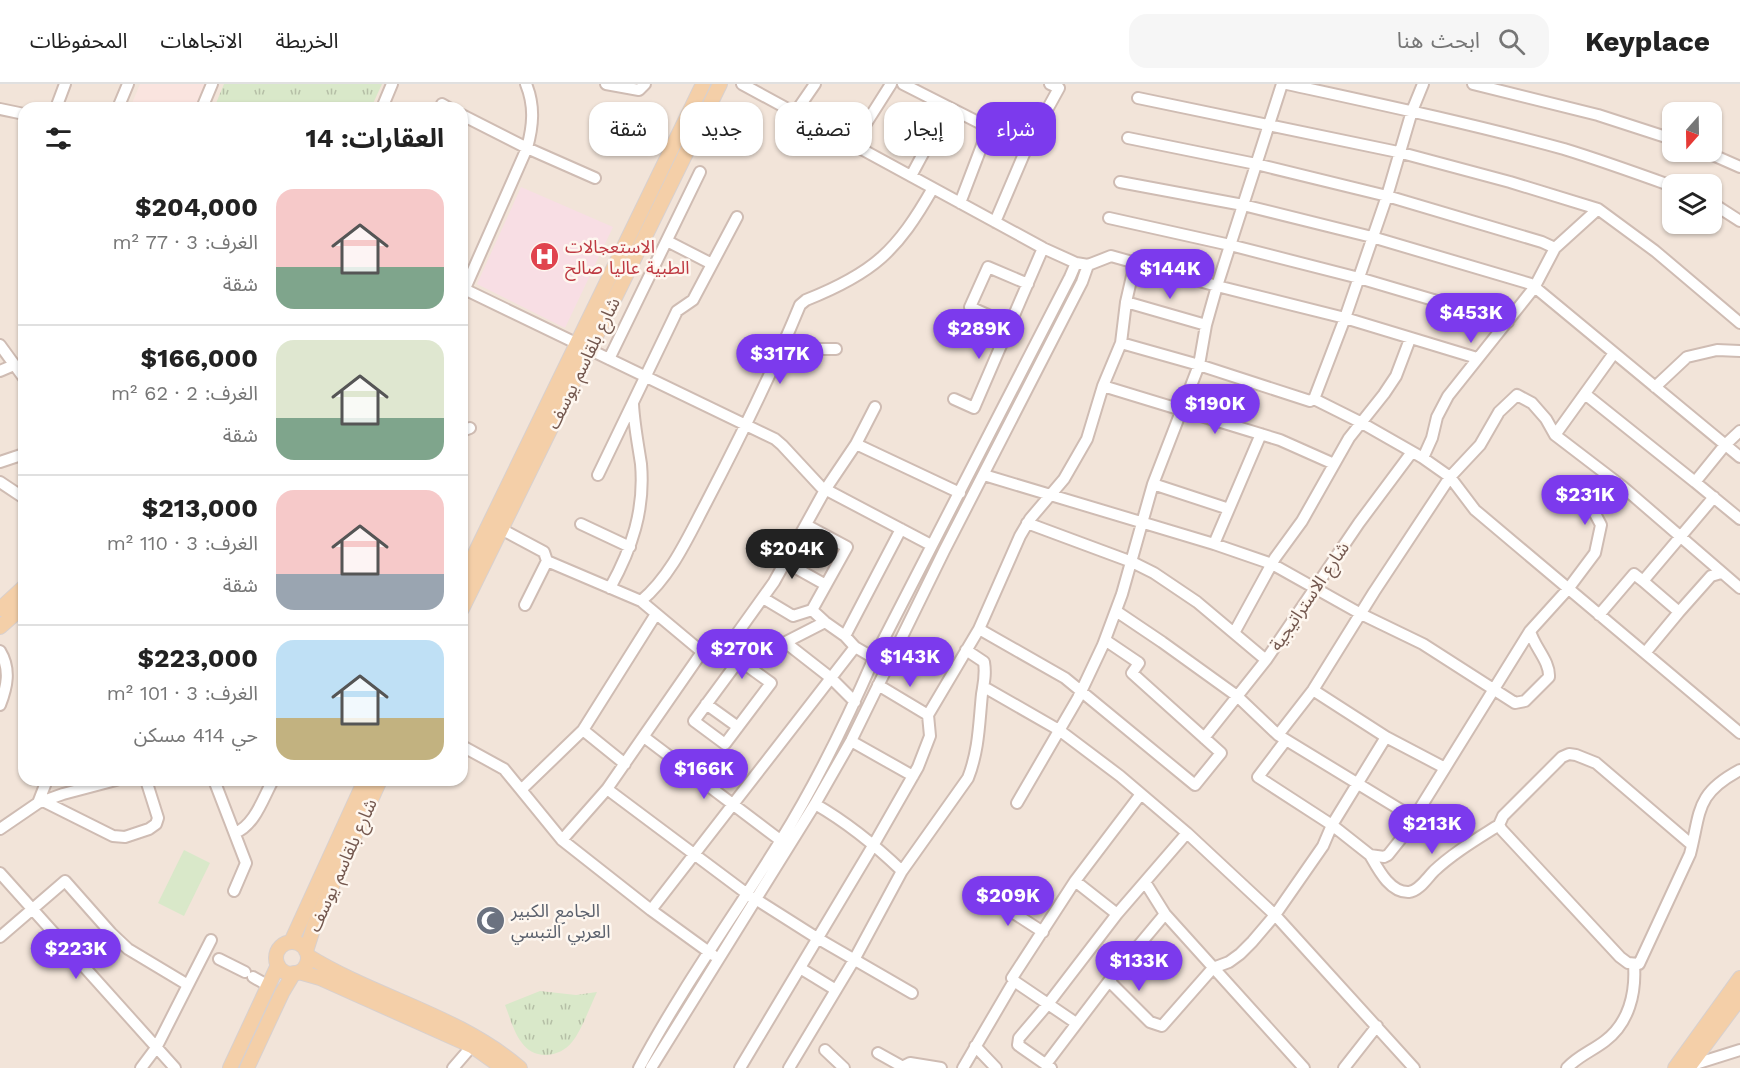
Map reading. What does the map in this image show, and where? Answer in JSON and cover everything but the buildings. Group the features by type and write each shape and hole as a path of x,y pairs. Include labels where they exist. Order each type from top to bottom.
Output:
{"main road":[{"name":"شارع بلقاسم يوسف","path":"468,597 501,530 704,84"},
{"name":"شارع بلقاسم يوسف","path":"468,569 720,84"},
{"path":"0,609 18,592"},
{"path":"0,627 18,611"},
{"name":"شارع بلقاسم يوسف","path":"291,942 362,786"},
{"name":"شارع بلقاسم يوسف","path":"307,954 314,926 377,786"},
{"path":"230,1068 278,965 276,954 282,945 291,942 300,944 307,954 341,975 440,1018 488,1043 520,1068"},
{"path":"248,1068 282,993 306,965 307,954"},
{"path":"278,965 285,972 320,978 472,1046 503,1068"},
{"path":"1683,1066 1740,978"},
{"path":"1683,1066 1740,998"}],"street":[{"path":"58,102 65,84"},
{"path":"120,102 128,84"},
{"path":"204,102 212,84"},
{"path":"384,102 392,84"},
{"path":"468,280 527,148 532,128 532,105 527,84"},
{"path":"606,84 639,90 645,84"},
{"path":"742,84 775,102"},
{"path":"802,102 814,84"},
{"path":"872,114 891,84"},
{"path":"903,84 938,102"},
{"path":"1050,84 1059,88 1051,102"},
{"path":"1017,803 1081,692 1116,611 1153,484 1199,365 1206,325 1217,286 1281,84"},
{"path":"1287,84 1412,111 1566,150 1662,183"},
{"path":"1314,399 1359,278 1398,152 1422,84"},
{"path":"1473,84 1598,115 1662,136"},
{"path":"1138,98 1398,152 1510,182 1598,209 1655,251 1740,323"},
{"path":"0,109 18,113"},
{"path":"468,118 527,148 595,178"},
{"path":"1128,138 1256,164 1386,196 1542,242 1555,248"},
{"path":"872,154 1043,248 1076,262 1088,265 1111,256 1217,286 1345,318 1477,358"},
{"path":"911,176 922,156"},
{"path":"960,203 978,156"},
{"path":"995,222 1023,156"},
{"path":"1722,159 1740,167"},
{"path":"609,359 700,172"},
{"path":"1120,182 1243,205 1372,237 1531,284 1740,457"},
{"path":"641,602 665,575 681,549 747,425 800,305 852,280 887,255 920,211 933,188"},
{"path":"1423,458 1432,438 1437,417 1448,396 1534,288 1555,248 1598,209"},
{"path":"1722,209 1740,221"},
{"path":"598,475 677,311 693,300 737,217"},
{"path":"1109,218 1230,245 1359,278 1508,322"},
{"path":"666,241 712,264"},
{"path":"954,399 974,408 1043,248"},
{"path":"654,1067 746,893 806,798 855,702 874,658 1076,262"},
{"path":"740,1068 913,776 930,736 928,715 979,628 1000,577 1027,523 1064,479 1087,439 1103,386 1121,343 1126,302 1135,263"},
{"path":"639,1068 713,955 756,900 851,741 1082,282 1088,265"},
{"path":"1010,325 970,307 988,267 1028,284"},
{"path":"468,293 775,439 825,490 931,545"},
{"path":"1126,302 1206,325"},
{"path":"1234,633 1272,564 1302,521 1360,422 1396,376 1410,339"},
{"path":"1121,343 1199,365 1310,401 1314,399 1423,458 1450,477 1475,510 1740,733"},
{"path":"0,345 18,370"},
{"path":"778,354 816,349 836,350"},
{"path":"1655,387 1687,357 1717,350 1740,351"},
{"path":"1555,435 1614,353"},
{"path":"0,371 14,365"},
{"path":"1103,386 1261,434 1334,464"},
{"path":"1585,394 1740,519"},
{"path":"1692,845 1596,763 1586,757 1569,754 1562,757 1503,816 1499,825 1460,850 1415,890 1408,892 1390,884 1370,855 1332,825 1258,777 1450,477 1480,445 1498,412 1517,395 1532,403 1546,419 1555,435 1740,587"},
{"path":"610,588 630,548 638,523 642,481 633,403"},
{"path":"726,649 763,598 825,490 856,444 875,407"},
{"path":"1695,482 1725,445 1740,431"},
{"path":"1214,544 1261,434"},
{"path":"856,444 960,493"},
{"name":"شارع الاستراتيجية","path":"1204,738 1266,660 1359,523 1412,452"},
{"path":"0,462 18,456"},
{"path":"1370,855 1384,857 1388,855 1408,830 1530,631 1568,589 1595,553 1601,525 1590,504 1604,473"},
{"path":"984,475 1252,555 1361,614 1423,644 1508,700 1520,703 1525,701 1549,677 1546,664 1532,642 1530,631"},
{"path":"0,482 18,494"},
{"path":"1153,484 1229,509"},
{"path":"1643,581 1714,497"},
{"path":"1027,523 1132,562 1154,573 1197,602 1266,660"},
{"path":"581,524 630,548"},
{"path":"763,598 793,616 812,610 847,547 806,525"},
{"path":"845,636 900,529"},
{"path":"501,530 544,552 546,561 525,605"},
{"path":"546,561 641,602 702,652 784,643 825,622"},
{"path":"785,562 826,585"},
{"path":"1645,653 1711,576 1721,573"},
{"path":"1599,615 1634,574 1679,612"},
{"path":"812,610 845,636 855,647 874,658"},
{"path":"1116,611 1237,696 1282,737 1414,818"},
{"path":"522,789 583,730 656,614"},
{"path":"979,628 1065,678 1195,785 1221,753 1132,674 1139,663 1105,639"},
{"path":"784,643 831,678 855,702"},
{"path":"651,910 855,647"},
{"path":"726,649 771,683 725,744 694,721 739,660"},
{"path":"789,1068 854,960 902,871 968,778 979,742 987,674 984,662 966,650"},
{"path":"0,651 6,663 7,675 5,693 0,705"},
{"path":"562,840 607,789 702,652"},
{"path":"878,686 928,715"},
{"path":"984,687 1059,729 1187,833 1275,915 1414,1068"},
{"path":"1314,690 1386,737 1445,768"},
{"path":"706,704 738,727"},
{"path":"583,730 625,764"},
{"path":"644,737 780,840"},
{"path":"1108,981 1150,1022 1162,1026 1213,968 1229,962 1240,954 1275,915 1323,846 1332,825 1386,737"},
{"path":"851,741 913,776"},
{"path":"468,749 509,773 562,840 713,955"},
{"path":"1499,825 1620,957 1628,963 1639,964 1684,867 1692,845 1697,816 1707,796 1716,786 1740,770"},
{"path":"40,802 45,786"},
{"path":"0,829 40,802 93,786"},
{"path":"40,802 113,836 123,837 149,829 156,824 158,818 148,786"},
{"path":"216,786 246,863 234,891"},
{"path":"235,832 246,827 251,821 270,786"},
{"path":"607,789 756,900 912,993"},
{"path":"963,1068 1014,981 1012,978 1075,881 1141,794"},
{"path":"815,804 841,819 874,844 902,871"},
{"path":"1166,914 1108,981 1076,1023 1048,1066 1018,1045 1017,1041 1117,914 1187,833"},
{"path":"0,873 174,1068"},
{"path":"0,937 65,881 105,927 128,949 188,986"},
{"path":"1075,881 1117,914"},
{"path":"1145,882 1166,914 1304,1068"},
{"path":"979,902 1006,908 1043,932"},
{"path":"141,1068 156,1048 188,986 213,956 211,940"},
{"path":"213,956 269,986"},
{"path":"1567,1068 1577,1058 1606,1040 1626,1017 1634,993 1634,965"},
{"path":"800,968 836,990"},
{"path":"1014,981 1076,1023"},
{"path":"1344,1068 1377,1026"},
{"path":"453,1068 472,1046"},
{"path":"975,1046 996,1068"},
{"path":"825,1050 844,1068"},
{"path":"1683,1066 1740,1050"},
{"path":"878,1053 905,1067 910,1063 941,1068"}],"shaded area":[{"path":"0,84 1740,84 1740,1068 0,1068"},
{"path":"140,84 206,84 198,102 132,102"},
{"name":"الاستعجالات الطبية عاليا صالح","path":"521,187 613,227 565,328 477,284"}],"green space":[{"path":"224,84 382,84 374,102 216,102"},
{"path":"184,850 210,863 184,916 158,903"},
{"path":"540,991 576,995 597,992 576,1037 567,1047 554,1054 537,1054 524,1045 514,1030 505,1005"}],"place":[{"name":"الاستعجالات الطبية عاليا صالح","path":"544,256"},
{"name":"الجامع الكبير العربي التبسي","path":"490,920"}]}
